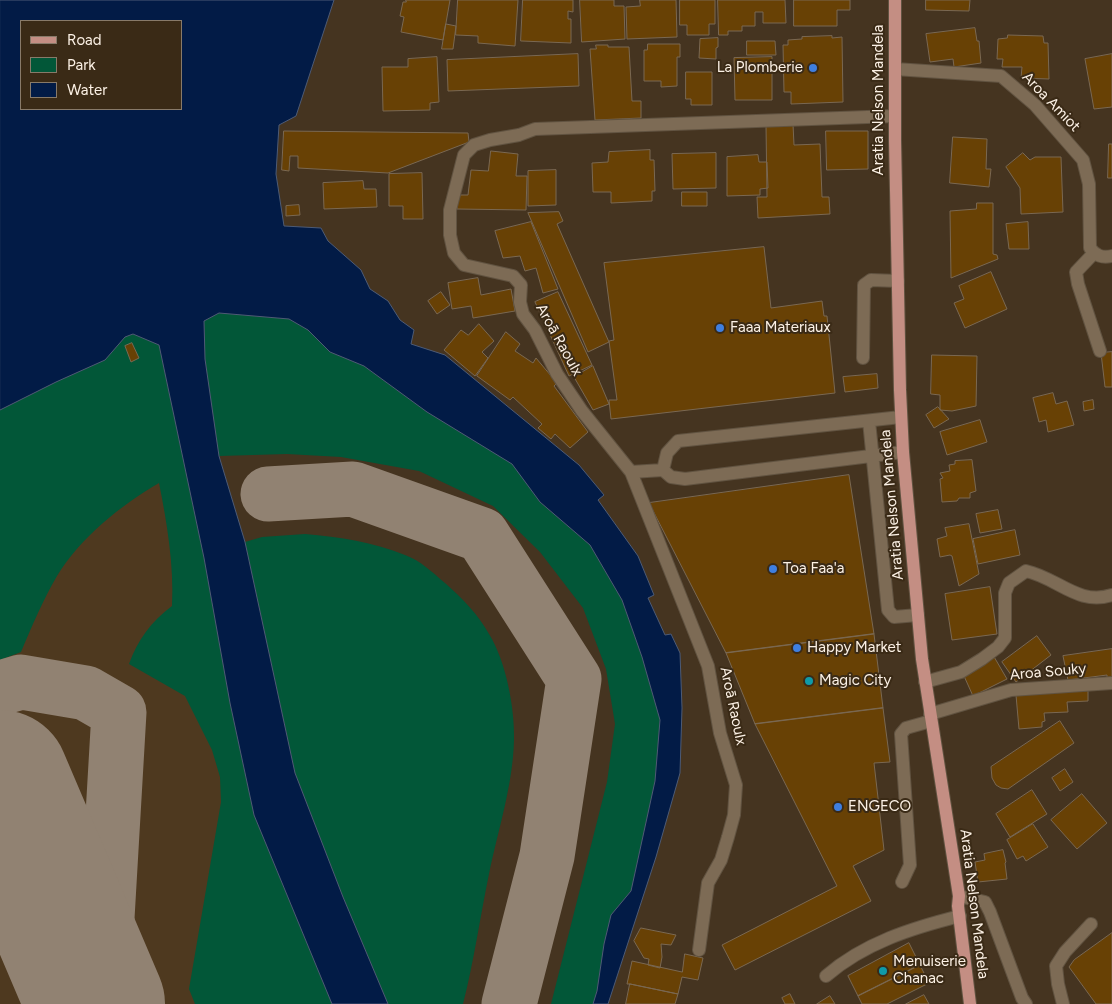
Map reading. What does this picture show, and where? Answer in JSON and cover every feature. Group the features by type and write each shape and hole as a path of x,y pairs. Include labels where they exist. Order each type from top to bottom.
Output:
{"main road":[{"name":"Aratia Nelson Mandela","path":"895,0 895,116 903,452 925,682 959,896 958,906 970,1004"}],"street":[{"name":"Aroa Amiot","path":"895,69 1001,76 1021,92 1083,160 1089,184 1089,240 1090,248 1094,254"},
{"name":"Aroā Raoulx","path":"699,950 708,882 721,860 732,822 736,785 720,733 708,666 631,472 582,411 557,374 535,330 523,314 520,302 521,285 513,276 464,265 454,253 450,235 450,210 464,155 474,145 520,135 535,129 895,116"},
{"path":"1100,351 1078,284 1076,272 1094,254 1103,257 1112,256"},
{"path":"863,358 864,285 871,280 898,281"},
{"path":"663,470 668,453 678,441 901,417"},
{"path":"869,421 871,456 888,610 894,617 918,615"},
{"path":"631,472 663,470 671,478 685,479 903,452"},
{"path":"925,682 961,672 998,647 1005,638 1005,599 1009,583 1026,571 1038,574 1074,593 1090,598 1112,595"},
{"name":"Aroa Souky","path":"902,882 910,865 901,734 906,728 1011,690 1112,683"},
{"path":"959,896 985,902 1026,1004"},
{"path":"826,976 853,956 897,934 960,916"},
{"path":"1063,1004 1056,966 1091,924"}],"shaded area":[{"path":"125,337 254,815 332,1004 0,1004 0,410 56,382"}],"green space":[{"path":"219,313 289,319 308,330 330,352 364,366 427,412 513,464 540,502 590,545 622,600 642,657 660,720 655,781 631,891 611,915 593,1004 551,1004 607,782 615,724 606,669 583,608 540,552 493,506 419,471 341,457 287,454 219,456 205,359 204,321"},
{"path":"133,334 159,345 204,558 230,703 254,815 332,1004 195,1004 189,989 221,802 220,777 212,750 185,696 129,664 146,632 172,606 169,544 159,483 116,512 77,549 66,562 52,585 21,652 0,660 0,410 105,360 125,337"},
{"path":"305,534 369,543 393,550 416,560 458,594 480,620 495,645 505,671 514,728 511,774 463,1004 388,1004 343,897 295,773 245,542 262,537"}],"water":[{"path":"0,0 334,0 296,116 279,125 276,174 284,226 321,228 328,241 361,270 370,289 388,301 400,320 414,330 411,344 445,355 579,465 604,495 598,500 638,556 654,595 648,598 665,635 671,634 680,653 682,708 680,773 656,857 608,1004 593,1004 611,915 631,891 655,781 660,720 642,657 622,600 590,545 540,502 512,464 427,412 364,366 330,352 308,330 289,319 219,313 204,321 205,359 219,456 245,542 295,773 343,897 388,1004 332,1004 254,815 230,703 204,558 159,345 133,334 125,337 105,360 0,410"}],"building":[{"path":"406,0 450,0 443,40 401,32 404,17 400,16 403,2 406,2"},
{"path":"458,0 518,0 515,46 478,43 478,36 456,35"},
{"path":"523,0 573,0 573,12 568,11 568,19 571,19 571,43 521,41"},
{"path":"580,0 614,0 614,6 624,6 625,39 582,42"},
{"path":"640,0 676,0 677,37 627,39 626,7 640,6"},
{"path":"680,0 715,0 715,24 709,24 709,35 687,35 687,25 680,25"},
{"path":"718,0 785,0 786,23 763,23 763,12 755,12 755,26 742,26 742,31 728,31 728,35 719,35"},
{"path":"794,0 850,0 850,10 837,10 837,26 794,26"},
{"path":"926,0 970,0 969,11 926,10"},
{"path":"446,24 456,26 453,49 442,49"},
{"path":"975,28 977,41 979,41 981,63 954,67 953,59 930,62 926,34"},
{"path":"1008,35 1043,36 1044,43 1048,43 1049,79 1021,78 1022,67 1002,67 1003,59 997,59 998,39 1007,38"},
{"name":"La Plomberie","path":"832,36 832,38 842,37 843,102 791,104 791,92 784,92 783,45 788,45 788,40 802,39 802,37"},
{"path":"718,38 716,59 699,58 700,39"},
{"path":"747,41 775,41 776,55 747,55"},
{"path":"648,44 680,44 680,57 677,57 677,86 661,87 661,81 644,81 644,50 647,50"},
{"path":"596,45 629,47 632,101 641,101 641,118 595,120 590,49 596,49"},
{"path":"578,54 579,86 448,91 447,60"},
{"path":"1112,54 1112,107 1094,109 1085,59"},
{"path":"437,57 439,102 430,103 430,110 383,111 382,67 408,67 408,59"},
{"path":"772,57 772,100 735,100 734,58"},
{"path":"686,72 712,72 712,105 691,105 691,99 686,99"},
{"path":"793,124 794,145 820,144 822,197 829,197 830,214 758,218 757,197 767,197 766,125"},
{"path":"284,131 468,133 469,142 388,173 298,168 298,156 290,156 289,171 282,170"},
{"path":"826,131 868,131 868,169 827,170"},
{"path":"953,137 987,139 986,169 991,169 989,187 950,183"},
{"path":"1109,144 1112,144 1112,178 1108,178"},
{"path":"650,150 650,160 654,160 655,191 652,191 652,201 611,203 611,192 593,192 592,163 608,162 609,152"},
{"path":"491,151 518,154 516,176 527,176 526,210 457,209 458,195 468,195 471,170 488,171"},
{"path":"716,153 716,188 673,189 672,154"},
{"path":"1023,153 1030,160 1035,157 1061,157 1063,212 1021,214 1020,188 1006,167"},
{"path":"758,155 759,162 767,162 768,188 760,189 760,195 727,196 727,157"},
{"path":"556,170 556,205 528,206 528,171"},
{"path":"422,173 423,219 403,219 403,206 389,206 389,174"},
{"path":"363,181 364,189 376,189 377,207 324,209 323,183"},
{"path":"682,192 707,192 707,206 682,206"},
{"path":"977,203 993,203 993,254 997,255 998,259 951,278 950,211 976,209"},
{"path":"299,205 300,215 286,216 286,206"},
{"path":"559,212 563,221 557,224 609,342 588,352 528,213"},
{"path":"531,222 558,289 543,293 536,268 525,271 520,256 503,258 495,231"},
{"path":"1028,222 1029,249 1009,249 1006,224"},
{"name":"Faaa Materiaux","path":"764,247 771,308 822,301 824,316 827,316 835,393 611,419 609,400 617,400 609,341 614,340 604,263"},
{"path":"991,272 1007,309 965,328 954,303 964,299 959,286"},
{"path":"478,278 481,295 511,289 515,311 473,318 471,306 452,309 448,283"},
{"path":"441,292 450,305 437,314 428,301"},
{"path":"558,292 592,365 569,376 535,302"},
{"path":"479,324 494,341 482,352 488,358 475,376 444,350 461,330 468,335"},
{"path":"506,332 520,344 515,351 533,363 536,358 557,383 554,386 588,432 570,448 555,434 551,439 538,428 542,424 513,397 510,400 477,376"},
{"path":"132,343 139,358 131,362 125,346"},
{"path":"1112,352 1112,387 1105,387 1101,353"},
{"path":"932,355 977,356 976,406 952,411 940,410 940,395 931,394"},
{"path":"593,366 609,404 593,410 574,377"},
{"path":"877,374 878,388 845,392 843,377"},
{"path":"1053,393 1056,404 1067,401 1074,425 1048,432 1046,420 1039,422 1033,398"},
{"path":"1093,400 1094,409 1084,411 1083,402"},
{"path":"938,407 949,419 934,428 926,415"},
{"path":"980,420 987,442 947,455 940,432"},
{"path":"972,460 976,491 970,493 970,498 959,498 957,501 942,502 940,479 943,478 940,473 950,471 949,465 955,464 955,461"},
{"name":"Toa Faa'a","path":"849,475 874,634 726,653 649,503"},
{"path":"998,510 1002,529 980,533 976,514"},
{"path":"969,524 979,574 959,586 952,556 940,557 937,539 947,536 945,528"},
{"path":"1015,530 1020,555 978,564 973,539"},
{"path":"990,587 997,634 952,640 945,594"},
{"name":"Magic City","path":"874,634 883,708 755,724 726,653"},
{"path":"1037,636 1051,655 1016,682 1002,662"},
{"path":"1112,649 1112,679 1107,680 1107,675 1068,680 1063,656"},
{"path":"993,655 1007,679 973,696 964,676"},
{"path":"1088,691 1088,701 1067,702 1068,712 1044,713 1045,721 1042,722 1042,727 1019,729 1016,695"},
{"name":"ENGECO","path":"883,708 890,762 874,763 884,850 853,866 871,901 735,970 722,945 837,886 755,724"},
{"path":"1060,721 1074,743 1008,789 996,785 992,778 991,767"},
{"path":"1065,769 1073,782 1060,791 1052,778"},
{"path":"1032,790 1047,814 1010,837 996,814"},
{"path":"1082,794 1107,823 1077,849 1051,820"},
{"path":"1033,824 1048,847 1026,861 1023,856 1017,859 1007,840"},
{"path":"1003,850 1007,879 978,882 975,862 985,860 984,854"},
{"path":"641,928 676,935 671,945 661,944 662,957 660,968 648,965 649,959 644,958 634,941"},
{"path":"1112,933 1112,1004 1096,1004 1069,967 1074,960"},
{"name":"Menuiserie Chanac","path":"909,943 920,965 858,996 848,976"},
{"path":"685,954 703,958 698,980 682,977 678,994 627,984 632,961 682,972"},
{"path":"920,965 929,983 887,1004 862,1004 858,996"},
{"path":"630,984 678,994 675,1004 626,1004"},
{"path":"790,994 795,1004 785,1004 782,998"},
{"path":"924,995 929,1004 906,1004"},
{"path":"830,996 835,1004 817,1004"}],"taxiway":[{"path":"268,494 353,489 482,535 574,679 547,856 509,1004"},
{"path":"0,688 21,682 86,693 119,712 102,1004"},
{"path":"0,915 72,946"}],"runway":[{"path":"0,779 96,1004"}],"place":[{"name":"La Plomberie","path":"813,68"},
{"name":"Faaa Materiaux","path":"720,328"},
{"name":"Toa Faa'a","path":"773,569"},
{"name":"Happy Market","path":"797,648"},
{"name":"Magic City","path":"809,681"},
{"name":"ENGECO","path":"838,807"},
{"name":"Menuiserie Chanac","path":"883,971"}]}
